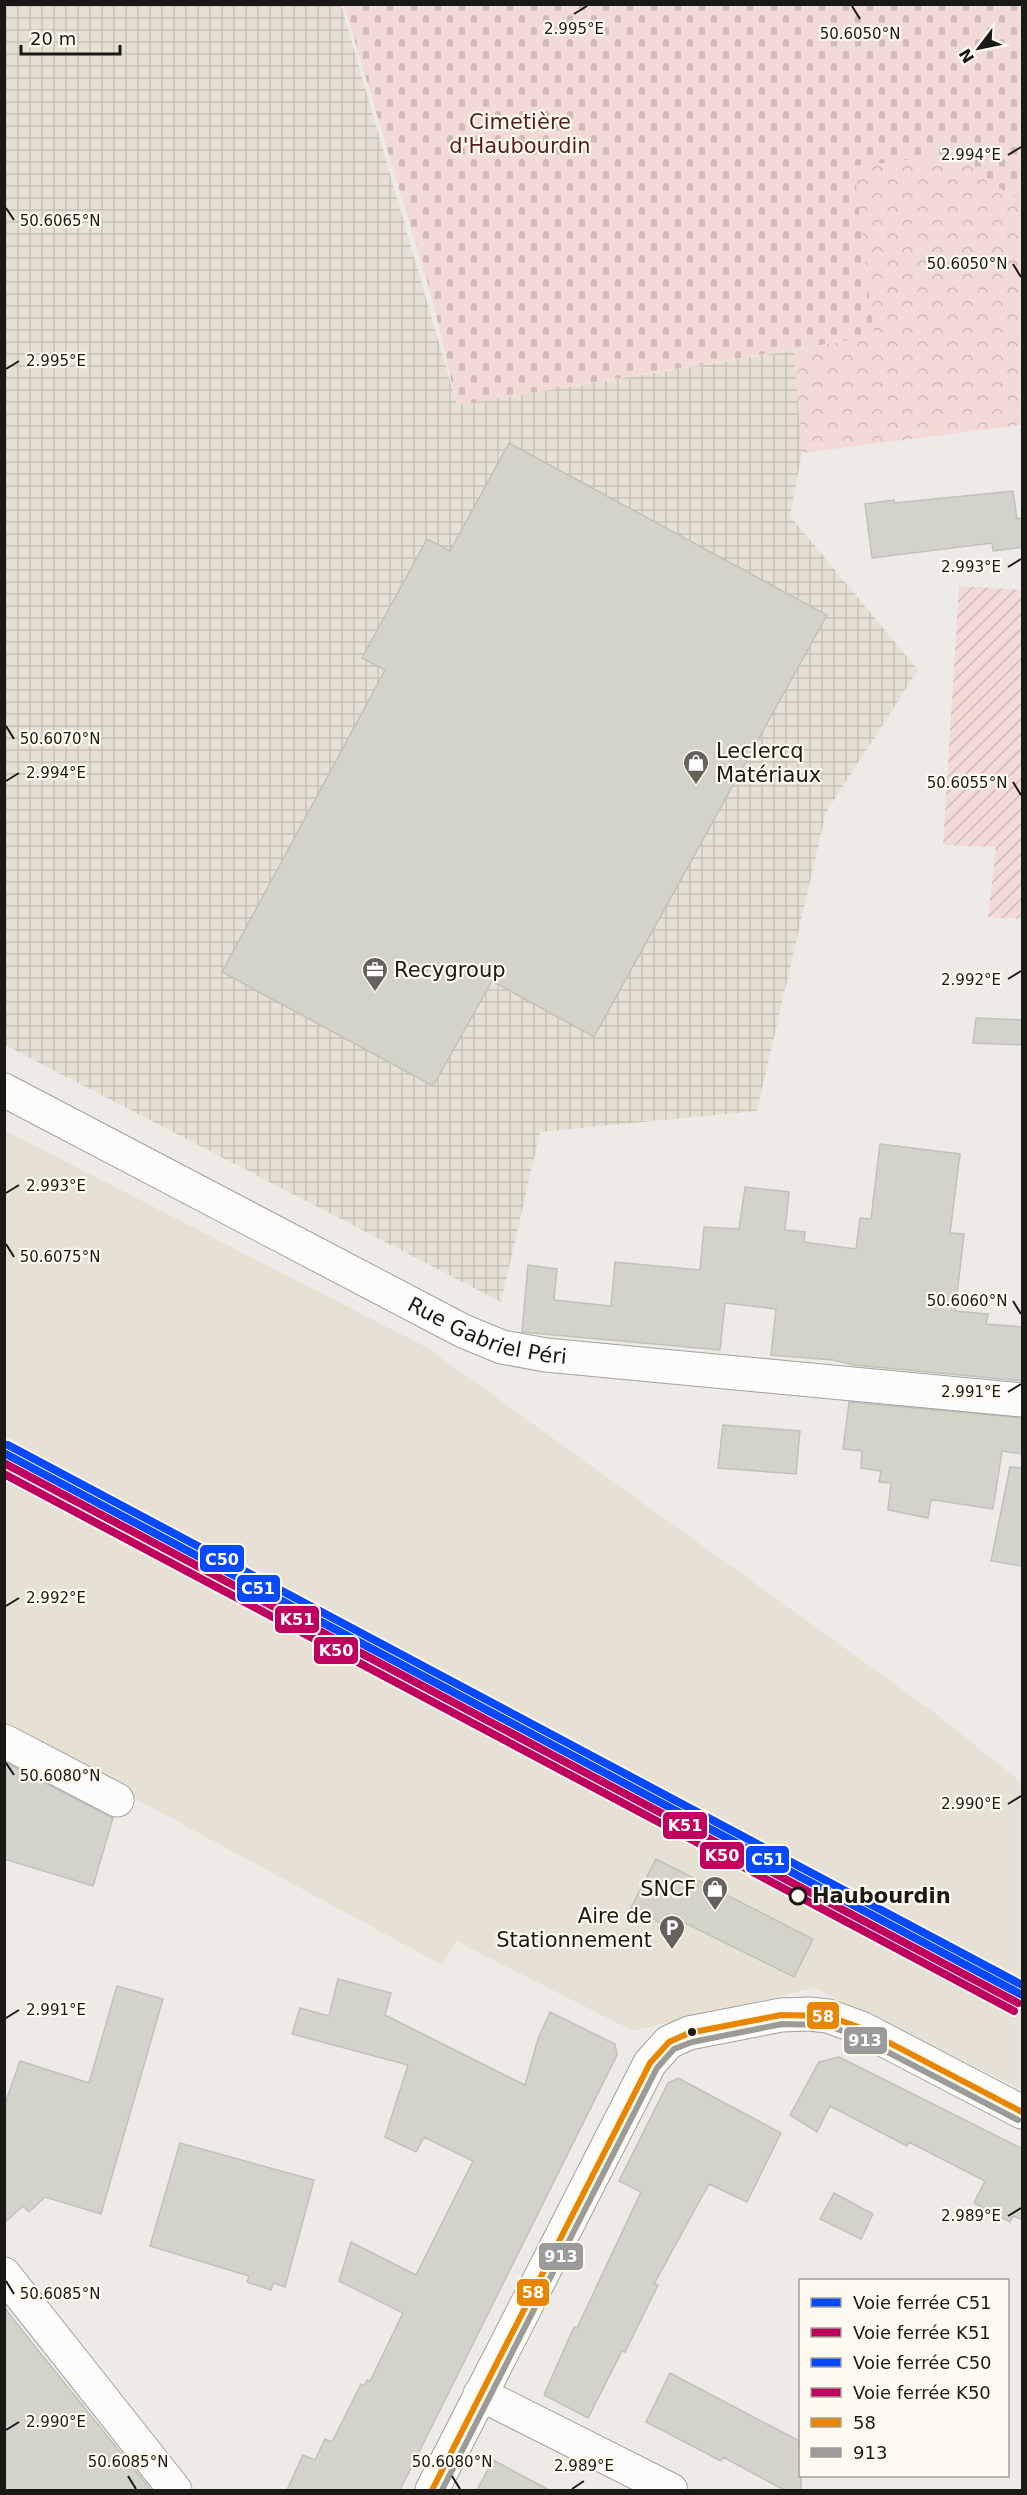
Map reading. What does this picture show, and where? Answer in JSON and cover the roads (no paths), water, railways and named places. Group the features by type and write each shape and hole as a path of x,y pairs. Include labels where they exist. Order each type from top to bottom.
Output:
{"street":[{"name":"Rue Gabriel Péri","path":"4,1090 463,1331 502,1347 524,1352 600,1360 1023,1400"},
{"path":"4,1741 117,1800"},
{"path":"432,2490 650,2063 669,2042 689,2033 781,2015 828,2016 861,2028 1023,2112"},
{"path":"4,2274 175,2490"},
{"path":"480,2394 671,2490"}],"rail line":[{"name":"C50","path":"8,1445 1022,1985"},
{"name":"C51","path":"4,1453 1022,1995"},
{"name":"K51","path":"4,1463 1018,2003"},
{"name":"K50","path":"4,1474 1014,2011"}],"place":[{"name":"Leclercq Matériaux","path":"696,786"},
{"name":"Recygroup","path":"375,993"},
{"name":"Haubourdin","path":"798,1896"},
{"name":"SNCF","path":"715,1912"},
{"name":"Aire de Stationnement","path":"672,1951"}],"park label":[{"name":"Cimetière d'Haubourdin","path":"520,134"}]}
